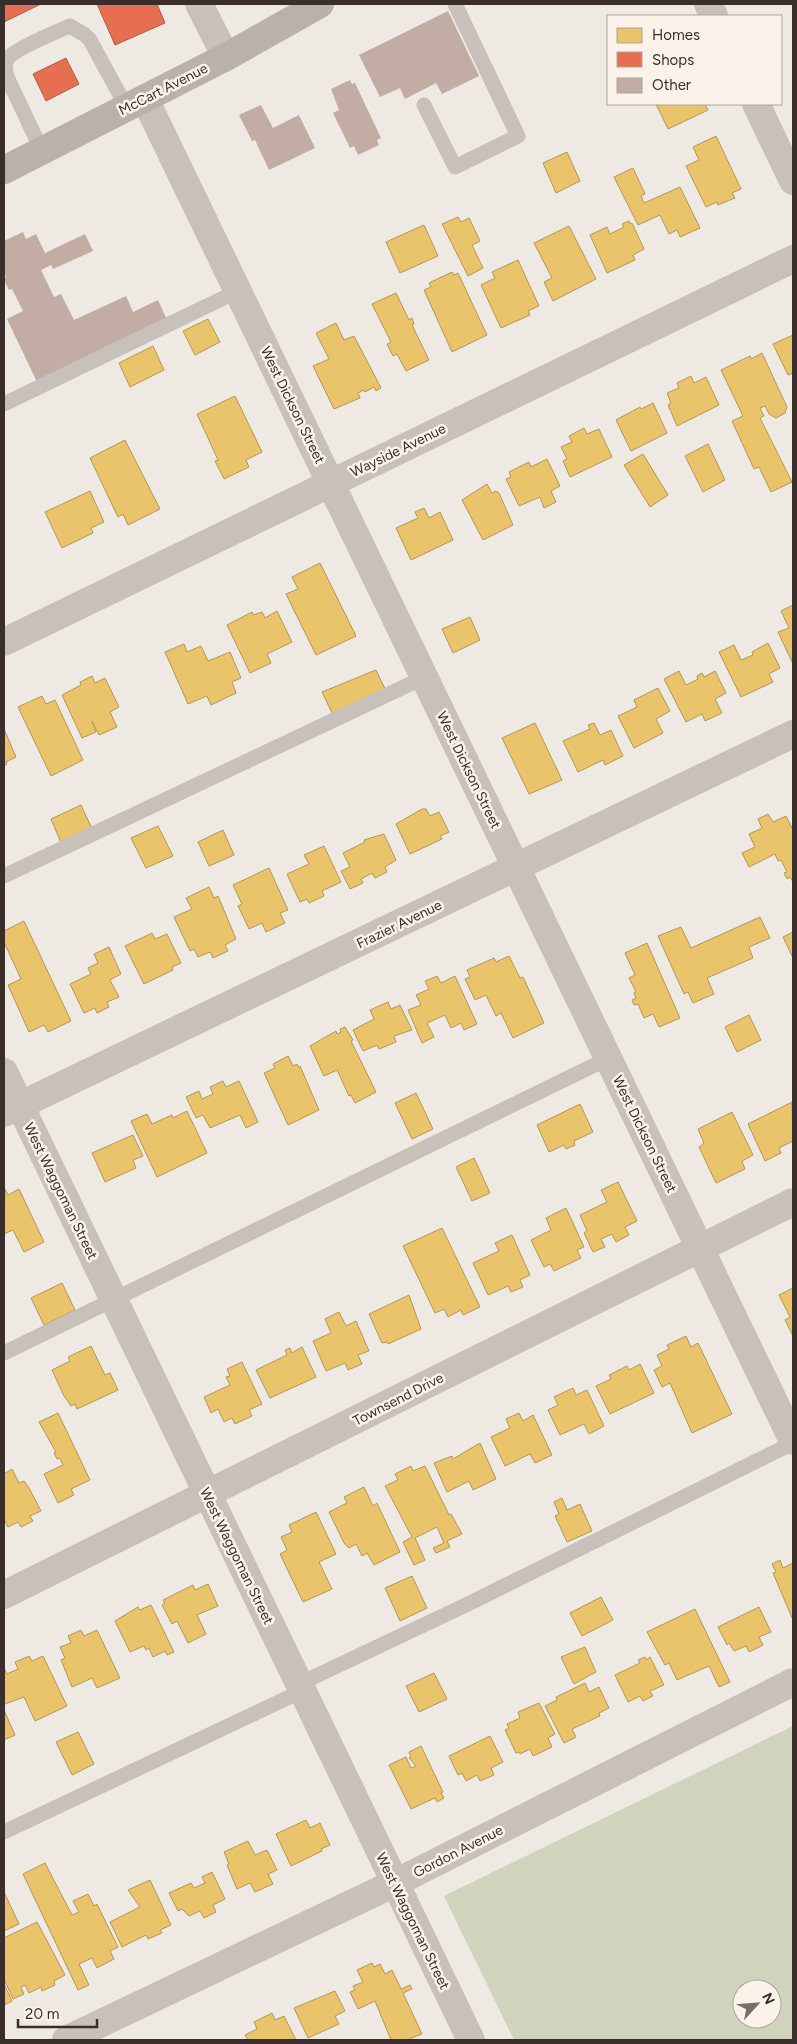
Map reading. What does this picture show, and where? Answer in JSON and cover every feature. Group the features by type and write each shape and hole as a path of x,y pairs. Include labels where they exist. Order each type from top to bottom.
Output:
{"main road":[{"name":"McCart Avenue","path":"4,170 226,57 320,4"}],"street":[{"path":"199,4 226,57"},
{"name":"West Dickson Street","path":"136,103 238,291 793,1442"},
{"path":"756,105 793,181"},
{"name":"Wayside Avenue","path":"4,642 793,259"},
{"name":"Frazier Avenue","path":"12,1110 793,734"},
{"name":"West Waggoman Street","path":"4,1072 12,1110 114,1300 471,2040"},
{"name":"Townsend Drive","path":"4,1595 793,1202"},
{"name":"Gordon Avenue","path":"66,2040 395,1883 793,1682"}],"lane":[{"path":"424,105 455,167 518,136 455,4"},
{"path":"42,151 7,77 5,66 8,58 51,34 70,26 85,35 136,103"},
{"path":"4,404 238,291"},
{"path":"4,876 425,677"},
{"path":"4,1353 608,1058"},
{"path":"4,1832 301,1688 793,1442"}],"green space":[{"path":"793,1726 793,2040 514,2040 444,1896"}],"building: Homes":[{"path":"656,105 706,105 708,110 668,129"},
{"path":"716,136 741,189 732,193 735,198 718,205 717,202 706,207 686,166 699,160 693,147"},
{"path":"567,152 580,181 556,193 543,163"},
{"path":"633,168 645,194 641,196 644,203 680,187 700,228 680,237 677,230 669,234 660,215 638,225 614,177"},
{"path":"458,217 461,222 469,218 480,241 472,245 483,268 468,276 442,224"},
{"path":"629,221 630,224 632,223 644,249 633,255 635,260 607,273 590,235 607,227 610,234 624,227 622,224"},
{"path":"424,225 438,256 400,273 386,242"},
{"path":"569,226 596,279 553,301 544,282 552,278 534,243"},
{"path":"518,260 539,306 528,311 530,315 501,328 481,285 495,278 492,272"},
{"path":"452,272 454,275 458,273 487,335 452,352 424,290 431,287 429,283"},
{"path":"396,293 409,320 412,318 414,324 412,325 429,360 406,371 397,354 393,356 387,344 391,342 372,304"},
{"path":"208,319 220,342 195,355 183,331"},
{"path":"336,323 344,340 354,336 381,388 376,391 374,387 365,392 364,390 358,393 360,398 334,409 313,366 329,359 316,333"},
{"path":"793,335 793,373 788,375 773,344"},
{"path":"153,346 164,370 130,387 119,363"},
{"path":"762,353 787,407 785,413 776,418 769,414 765,406 760,408 764,416 760,418 792,482 771,492 759,467 754,469 732,421 743,416 721,370 750,356 751,359"},
{"path":"691,376 694,383 706,377 719,405 677,426 668,405 671,403 667,393 679,388 677,383"},
{"path":"235,396 262,452 246,460 249,467 224,479 215,461 218,460 197,414"},
{"path":"653,403 667,433 631,451 616,420 640,407 641,409"},
{"path":"584,428 587,434 599,429 612,457 570,477 563,461 567,459 561,447 572,442 569,436"},
{"path":"125,440 160,509 128,525 123,514 118,517 90,458"},
{"path":"708,444 725,480 703,492 685,456"},
{"path":"643,454 668,495 650,507 624,465"},
{"path":"547,459 560,486 551,491 556,502 544,508 540,497 519,506 506,479 511,477 509,472 529,462 531,467"},
{"path":"487,484 492,493 496,491 499,493 513,525 483,540 462,500"},
{"path":"90,491 104,522 91,528 93,533 62,548 45,512"},
{"path":"424,508 429,518 440,512 453,540 411,560 396,528 418,518 415,512"},
{"path":"320,563 356,636 316,655 286,594 298,589 292,577"},
{"path":"793,605 793,664 778,632 789,628 781,611"},
{"path":"277,611 292,642 267,654 271,663 250,673 227,625 252,612 253,615 262,612 265,618"},
{"path":"470,617 480,640 453,653 442,629"},
{"path":"768,643 780,668 769,674 773,682 741,697 719,652 734,645 741,660 753,655 752,652"},
{"path":"184,644 187,652 201,646 208,661 230,652 241,678 232,682 236,693 211,705 207,696 188,704 165,652"},
{"path":"376,670 387,693 333,715 322,692"},
{"path":"679,671 686,685 698,679 697,676 702,673 704,677 715,671 726,693 715,699 722,713 705,721 702,714 686,722 664,679"},
{"path":"92,676 95,683 105,678 119,707 110,712 117,727 99,735 92,721 96,732 82,738 62,695 81,685 80,682"},
{"path":"658,688 670,711 656,719 663,733 634,748 618,716 637,707 634,700"},
{"path":"42,696 46,704 55,700 83,760 51,776 18,707"},
{"path":"535,723 562,780 529,794 502,738"},
{"path":"594,723 600,735 611,730 623,756 605,765 603,760 578,772 563,741 590,729 588,725"},
{"path":"4,729 16,757 6,762 7,764 4,766"},
{"path":"81,805 93,831 62,845 51,819"},
{"path":"422,809 426,809 430,816 439,812 449,832 440,836 442,839 410,854 396,824"},
{"path":"768,814 773,822 786,816 793,830 793,882 790,877 787,879 784,873 787,872 781,860 778,861 775,854 749,867 742,853 755,847 749,834 762,828 758,819"},
{"path":"158,826 173,856 146,868 131,838"},
{"path":"223,830 234,855 209,866 198,842"},
{"path":"384,834 396,860 385,867 387,872 375,878 372,873 361,879 363,883 350,889 341,871 350,867 343,853 365,842 364,840"},
{"path":"324,846 341,882 322,891 324,896 309,903 307,899 300,902 287,874 309,864 304,855"},
{"path":"269,868 288,910 280,913 285,923 266,932 262,923 249,929 238,906 242,904 233,885"},
{"path":"209,887 214,898 218,896 236,939 225,945 228,951 213,958 210,952 198,957 194,949 190,951 174,917 192,909 186,898"},
{"path":"760,917 770,938 749,947 753,958 707,978 714,994 693,1003 688,992 684,994 658,936 681,927 691,948"},
{"path":"24,921 71,1021 48,1032 44,1025 29,1032 8,985 21,979 4,942 4,931"},
{"path":"793,932 793,958 783,937"},
{"path":"152,933 155,939 167,934 181,963 172,967 173,970 144,984 125,946"},
{"path":"647,943 680,1018 659,1027 653,1014 644,1018 638,1004 634,1005 632,1000 636,998 634,993 636,992 629,978 635,975 625,953"},
{"path":"109,947 121,974 110,980 119,997 107,1002 109,1007 97,1013 95,1008 84,1013 70,984 91,974 88,968 98,963 94,954"},
{"path":"509,956 520,978 523,977 544,1023 513,1038 501,1013 496,1016 486,995 475,1000 465,979 470,977 467,970 494,958 496,962"},
{"path":"437,976 441,983 455,976 477,1024 464,1030 461,1023 451,1028 445,1015 427,1023 434,1037 422,1043 408,1010 421,1005 416,995 429,989 425,981"},
{"path":"388,1002 391,1009 400,1005 412,1030 394,1036 396,1042 379,1049 377,1045 363,1051 353,1030 374,1019 370,1010"},
{"path":"749,1015 761,1040 737,1052 725,1027"},
{"path":"345,1027 353,1040 351,1041 376,1092 355,1103 351,1095 349,1096 337,1070 324,1076 310,1046 336,1031 337,1034 341,1032 340,1029"},
{"path":"288,1056 293,1066 297,1064 298,1067 300,1066 319,1110 288,1125 264,1073 275,1068 273,1064"},
{"path":"223,1081 226,1087 239,1081 258,1122 246,1128 240,1115 210,1128 203,1115 196,1118 186,1097 199,1091 202,1099 213,1094 210,1087"},
{"path":"416,1093 433,1129 412,1139 395,1103"},
{"path":"792,1102 793,1141 779,1148 781,1153 765,1161 748,1124"},
{"path":"580,1104 593,1132 574,1141 575,1145 566,1149 564,1145 549,1152 537,1125"},
{"path":"187,1111 207,1153 157,1177 131,1121 147,1114 152,1124 172,1115 173,1118"},
{"path":"732,1112 753,1155 742,1161 745,1169 716,1183 699,1147 704,1143 698,1129"},
{"path":"133,1135 143,1156 133,1160 136,1168 105,1182 92,1153"},
{"path":"474,1158 490,1193 472,1201 456,1167"},
{"path":"618,1182 637,1221 625,1227 629,1235 616,1242 612,1234 601,1239 605,1247 593,1252 584,1233 587,1231 580,1215 607,1202 601,1190"},
{"path":"5,1189 8,1195 19,1189 44,1242 24,1252 13,1230 4,1234"},
{"path":"566,1208 584,1247 577,1250 581,1258 554,1271 550,1264 544,1267 531,1240 551,1230 546,1218"},
{"path":"442,1228 480,1307 463,1315 461,1310 448,1317 444,1309 435,1313 403,1246"},
{"path":"512,1235 530,1275 520,1280 523,1287 511,1292 508,1286 488,1295 473,1263 499,1251 495,1243"},
{"path":"62,1283 75,1310 44,1325 31,1298"},
{"path":"793,1288 793,1336 785,1320 790,1317 779,1295"},
{"path":"409,1295 421,1329 388,1344 387,1342 382,1343 369,1314"},
{"path":"339,1312 346,1326 356,1321 369,1351 358,1355 362,1364 348,1370 345,1363 326,1371 313,1341 331,1333 325,1319"},
{"path":"686,1336 691,1347 698,1343 732,1414 692,1433 670,1383 662,1387 654,1370 662,1366 657,1355 669,1349 667,1345"},
{"path":"91,1346 105,1375 110,1373 118,1390 77,1409 75,1404 71,1406 64,1396 52,1370 70,1361 68,1357"},
{"path":"302,1347 316,1377 270,1398 256,1370 287,1355 285,1350 290,1348 292,1353"},
{"path":"242,1362 262,1404 249,1410 252,1416 235,1424 232,1418 224,1422 218,1409 211,1413 204,1397 230,1385 226,1377 230,1376 227,1369"},
{"path":"640,1364 654,1393 610,1414 596,1386 611,1379 609,1375 627,1366 629,1370"},
{"path":"573,1388 576,1395 587,1390 604,1426 589,1434 584,1424 560,1435 548,1410 558,1405 554,1397"},
{"path":"58,1413 90,1480 71,1489 74,1495 58,1503 44,1474 63,1465 60,1458 57,1459 54,1453 56,1452 39,1422"},
{"path":"519,1413 523,1421 533,1415 552,1455 535,1463 530,1454 505,1466 491,1437 510,1428 506,1419"},
{"path":"480,1443 496,1479 473,1490 469,1481 447,1492 434,1463 452,1456 453,1459"},
{"path":"411,1466 413,1471 425,1466 449,1515 451,1514 462,1534 447,1541 450,1547 436,1553 433,1548 444,1543 437,1527 415,1538 425,1560 414,1565 403,1542 412,1537 385,1486 398,1480 395,1474"},
{"path":"12,1469 19,1483 24,1481 29,1488 41,1511 30,1516 33,1521 21,1527 18,1522 8,1527 4,1519 4,1474"},
{"path":"364,1487 373,1506 377,1503 400,1552 374,1565 367,1553 362,1556 356,1544 349,1548 344,1543 329,1512 347,1503 344,1497"},
{"path":"562,1498 567,1510 580,1504 592,1531 567,1542 555,1516 559,1514 554,1502"},
{"path":"316,1512 336,1554 319,1562 332,1589 303,1602 280,1554 287,1550 281,1537 292,1532 289,1525"},
{"path":"780,1560 783,1568 793,1563 793,1620 773,1573 776,1572 772,1564"},
{"path":"412,1576 427,1608 400,1621 385,1588"},
{"path":"208,1584 218,1606 197,1615 206,1634 188,1643 177,1621 172,1624 162,1605 165,1603 163,1600 193,1585 195,1590"},
{"path":"601,1597 613,1620 582,1636 570,1613"},
{"path":"151,1605 174,1652 167,1655 165,1651 153,1657 149,1648 146,1650 144,1646 130,1652 115,1621 138,1607 140,1610"},
{"path":"759,1607 771,1632 759,1637 763,1645 749,1652 746,1646 734,1651 729,1643 727,1645 718,1627"},
{"path":"695,1609 730,1682 719,1687 709,1666 677,1680 669,1663 665,1665 647,1632"},
{"path":"81,1630 84,1636 97,1630 120,1678 97,1688 92,1678 72,1687 61,1660 65,1658 60,1647 71,1643 68,1636"},
{"path":"585,1647 596,1672 574,1684 561,1657"},
{"path":"29,1656 32,1661 43,1656 67,1706 35,1721 24,1697 5,1704 4,1701 4,1668 7,1674 18,1669 15,1662"},
{"path":"645,1657 646,1660 650,1657 664,1685 650,1691 653,1696 643,1701 640,1696 628,1702 615,1675 640,1663 638,1660"},
{"path":"434,1673 447,1699 419,1712 406,1686"},
{"path":"585,1683 589,1692 599,1687 609,1708 599,1713 600,1716 572,1729 576,1737 564,1743 545,1706 557,1700 556,1697"},
{"path":"539,1703 555,1734 548,1738 552,1747 533,1756 530,1749 520,1754 519,1752 516,1753 505,1730 509,1728 507,1724 520,1718 518,1712"},
{"path":"4,1710 15,1735 4,1740"},
{"path":"78,1732 94,1764 72,1775 56,1742"},
{"path":"490,1736 503,1762 491,1768 494,1775 480,1781 477,1775 466,1781 462,1773 458,1775 449,1756"},
{"path":"421,1746 443,1792 441,1793 444,1798 437,1802 435,1798 411,1809 389,1765 406,1757 411,1768 416,1766 409,1758 411,1757 409,1752"},
{"path":"306,1820 310,1828 320,1823 330,1845 291,1866 276,1834"},
{"path":"248,1841 255,1855 267,1850 277,1870 268,1874 273,1884 255,1892 250,1883 237,1889 224,1852"},
{"path":"45,1863 72,1915 79,1912 73,1901 88,1894 94,1906 97,1904 118,1947 110,1951 114,1959 97,1968 92,1958 79,1964 89,1985 78,1990 23,1874"},
{"path":"212,1872 225,1899 213,1905 216,1912 204,1918 200,1911 189,1916 182,1909 178,1911 169,1893 191,1883 194,1888 205,1883 202,1877"},
{"path":"150,1880 171,1925 160,1930 162,1933 148,1939 146,1935 122,1947 110,1922 140,1907 128,1890"},
{"path":"4,1892 19,1924 4,1931"},
{"path":"37,1922 65,1975 54,1981 55,1985 42,1991 41,1987 29,1993 25,1985 21,1987 24,1994 13,1999 4,1979 4,1938"},
{"path":"372,1963 374,1967 380,1964 385,1974 392,1970 401,1989 410,1985 412,1989 403,1993 422,2034 406,2040 391,2040 375,2001 358,2009 350,1992 355,1990 353,1986 363,1982 357,1970"},
{"path":"4,1984 12,2001 4,2005"},
{"path":"335,1991 345,2011 335,2016 339,2024 308,2038 294,2008"},
{"path":"272,2013 275,2020 284,2016 296,2040 248,2040 245,2035 257,2029 254,2022"}],"building: Shops":[{"path":"4,4 41,4 4,22"},
{"path":"97,4 157,4 165,23 115,45"},
{"path":"66,58 79,84 46,101 33,74"}],"building: Other":[{"path":"448,11 479,76 442,94 436,83 405,99 400,88 380,97 359,55"},
{"path":"350,80 352,84 355,83 381,138 377,140 379,145 358,155 354,146 350,148 333,113 339,110 331,89"},
{"path":"261,105 273,128 299,115 315,148 269,170 255,140 252,141 239,115"},
{"path":"23,232 26,239 36,234 45,253 85,234 93,251 53,269 51,265 41,270 54,297 61,294 74,320 126,296 133,312 158,300 167,320 37,382 7,319 23,311 12,289 9,290 4,280 6,277 4,271 4,241"}]}
